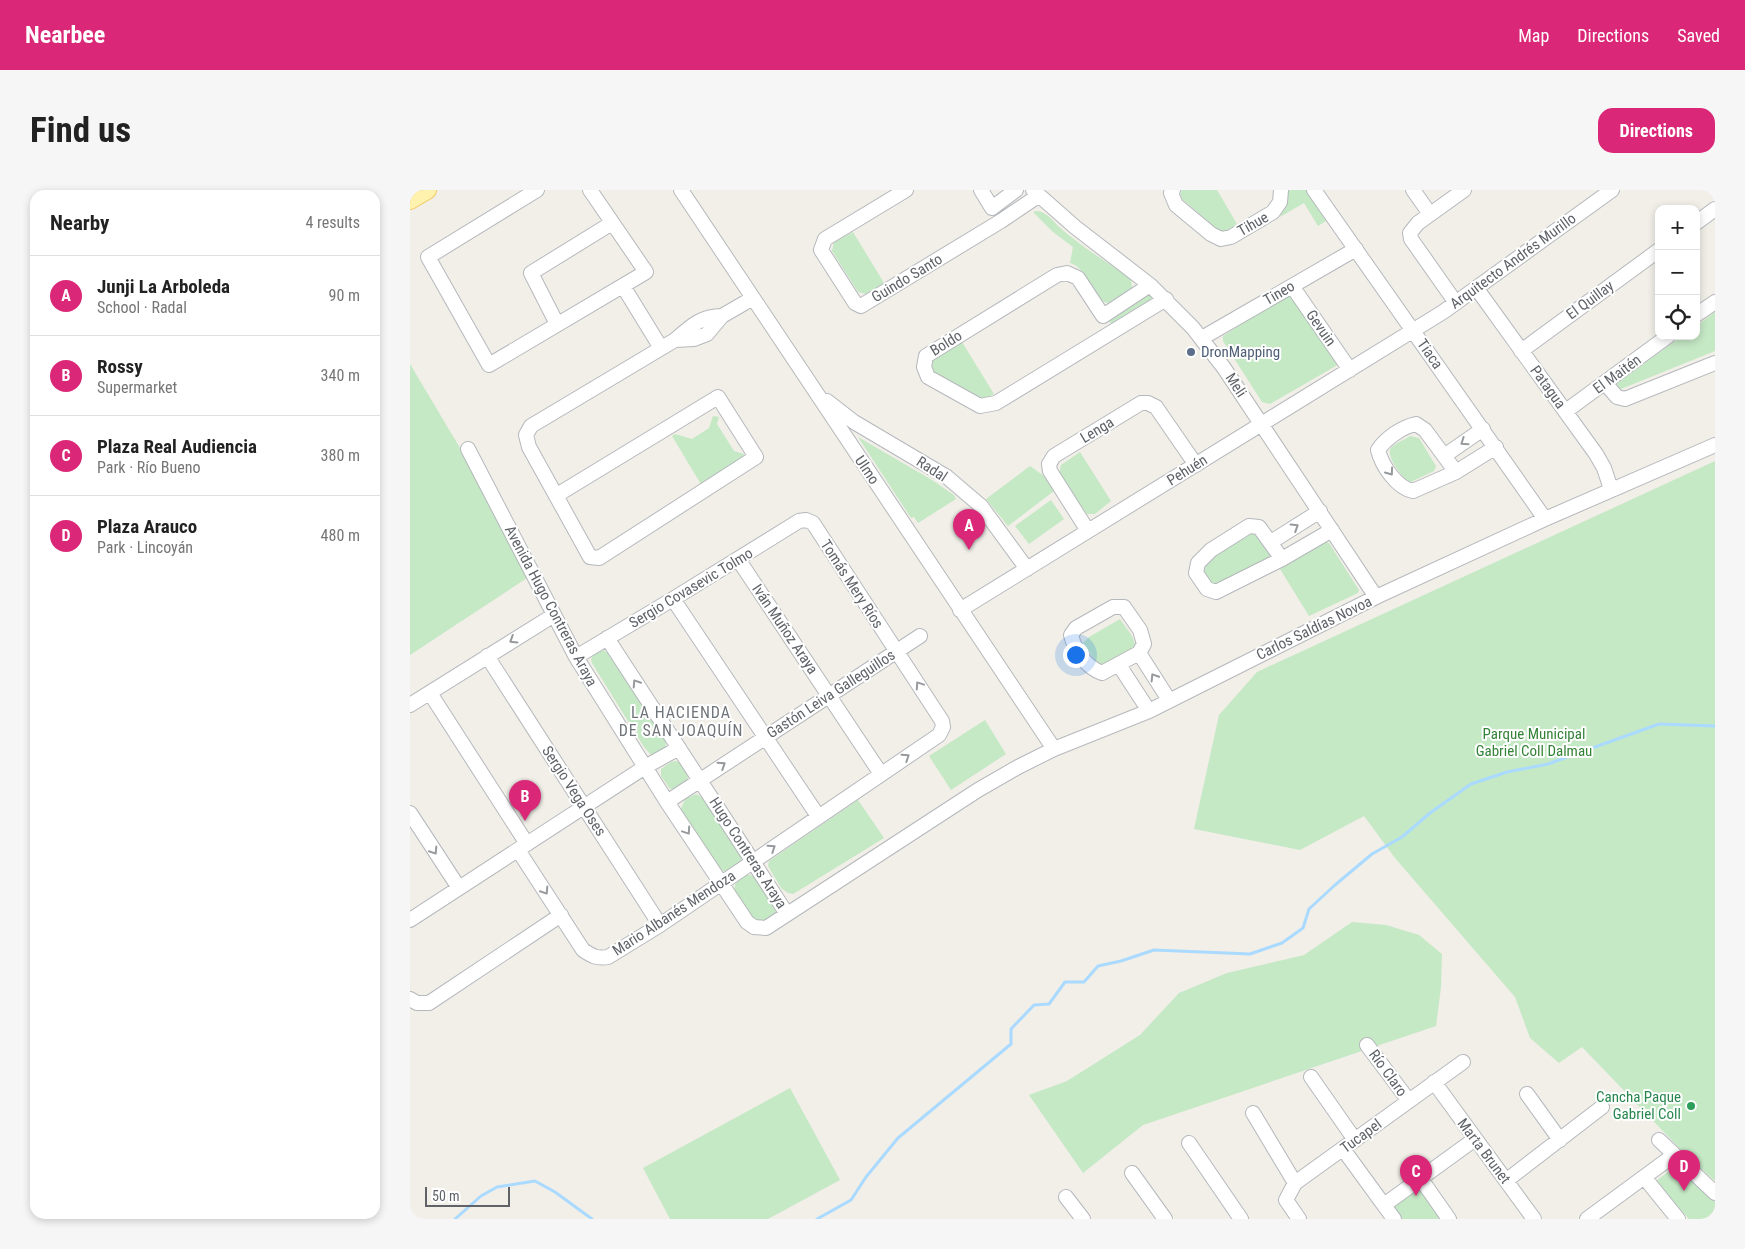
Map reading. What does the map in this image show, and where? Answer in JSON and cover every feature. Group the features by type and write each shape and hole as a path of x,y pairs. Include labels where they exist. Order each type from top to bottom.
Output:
{"main road":[{"path":"410,200 427,190"}],"street":[{"path":"537,190 428,257 489,365 646,272 590,190"},
{"name":"Ulmo","path":"681,190 1054,749"},
{"name":"Guindo Santo","path":"906,190 825,239 821,250 855,303 861,306 1001,221 1035,193"},
{"path":"981,190 1001,221"},
{"path":"992,208 1016,190"},
{"name":"Tihue","path":"1173,190 1171,193 1176,205 1211,234 1220,239 1231,237 1273,212 1280,202 1280,190"},
{"name":"Tiaca","path":"1314,190 1545,519"},
{"path":"1414,190 1430,214"},
{"path":"1456,303 1411,239 1410,233 1414,227 1430,214 1464,190"},
{"name":"Arquitecto Andrés Murillo","path":"1414,331 1477,289 1612,190"},
{"name":"Meli","path":"1035,193 1075,227 1150,285 1166,299 1202,338 1262,424 1376,597"},
{"path":"1700,220 1715,209"},
{"path":"558,324 531,273 612,223"},
{"name":"Tineo","path":"1202,338 1356,249"},
{"name":"El Quillay","path":"1521,350 1655,253"},
{"name":"Boldo","path":"1112,331 1078,278 1067,273 1057,275 926,356 924,366 928,376 980,406 988,406 996,403 1166,299"},
{"path":"1103,316 1150,285"},
{"path":"623,286 661,348"},
{"name":"Gevuin","path":"1292,286 1350,370"},
{"name":"Patagua","path":"1477,289 1601,460 1611,490"},
{"path":"556,495 718,397 756,457 599,558 590,557 529,447 526,435 532,426 675,340 694,339 707,334 722,316 753,298"},
{"path":"1700,312 1715,302"},
{"name":"Pehuén","path":"960,610 1414,331"},
{"name":"El Maitén","path":"1566,411 1663,340"},
{"path":"1604,383 1618,397 1625,399 1715,363"},
{"name":"Radal","path":"816,392 854,422 946,477 973,499 988,515 1026,569"},
{"name":"Lenga","path":"1088,531 1050,471 1049,464 1054,456 1141,403 1148,403 1156,407 1196,465"},
{"path":"1456,472 1425,430 1416,424 1407,426 1383,443 1378,450 1380,459 1399,485 1406,490 1413,491 1456,472 1496,448"},
{"path":"1444,456 1483,429"},
{"name":"Carlos Saldías Novoa","path":"1018,767 1054,749 1149,711 1376,597 1545,519 1715,445"},
{"name":"Avenida Hugo Contreras Araya","path":"468,449 576,657 667,802 748,922 754,927 766,928 788,914"},
{"path":"1271,542 1320,511"},
{"name":"Sergio Covasevic Tolmo","path":"576,657 799,521 806,520"},
{"name":"Tomás Mery Ríos","path":"806,520 813,523 942,721 943,727"},
{"path":"1282,559 1259,527 1249,526 1211,550 1198,563 1196,574 1207,590 1216,592 1282,559 1332,530"},
{"name":"Iván Muñoz Araya","path":"738,559 881,774"},
{"path":"673,599 818,816"},
{"path":"1124,606 1140,630 1144,644 1139,653 1102,673 1091,669 1074,646 1071,635 1076,628 1113,607 1124,606"},
{"path":"410,706 554,615"},
{"name":"Gastón Leiva Galleguillos","path":"667,802 920,636"},
{"name":"Hugo Contreras Araya","path":"607,638 788,914 978,790 1018,767"},
{"path":"1139,653 1169,700"},
{"name":"Sergio Vega Oses","path":"487,656 660,925"},
{"path":"1119,665 1149,711"},
{"name":"Mario Albanés Mendoza","path":"430,693 583,950 599,958 608,957 660,925 939,735 943,727"},
{"path":"410,920 646,767 679,748"},
{"path":"410,813 459,888"},
{"path":"413,1001 429,1003 561,915"},
{"name":"Río Claro","path":"1368,1045 1408,1101"},
{"name":"Tucapel","path":"1295,1183 1463,1062"},
{"path":"1311,1077 1355,1140"},
{"name":"Marta Brunet","path":"1434,1082 1534,1219"},
{"path":"1527,1094 1560,1140"},
{"path":"1507,1180 1602,1107"},
{"path":"1253,1112 1295,1183 1286,1200 1292,1217"},
{"path":"1384,1205 1475,1139"},
{"path":"1659,1140 1715,1193"},
{"path":"1188,1142 1241,1219"},
{"path":"1343,1149 1394,1219"},
{"path":"1587,1219 1674,1155"},
{"path":"1132,1173 1165,1219"},
{"path":"1644,1177 1678,1219"},
{"path":"1421,1180 1447,1218"},
{"path":"1066,1197 1083,1219"}],"green space":[{"path":"1182,190 1217,190 1237,224 1225,230 1218,230 1182,199 1180,194"},
{"path":"1286,190 1306,190 1326,221 1318,226 1304,203 1280,217 1287,200"},
{"path":"1036,211 1048,216 1075,240 1131,279 1132,288 1108,303 1098,297 1082,271 1070,263 1073,247 1053,232 1033,212"},
{"path":"853,232 884,283 866,294 858,292 832,251 834,242"},
{"path":"1292,291 1341,363 1270,404 1262,402 1223,341 1223,336"},
{"path":"1150,294 1153,299 1112,326 1109,320"},
{"path":"1715,312 1715,351 1621,389 1616,384 1676,340 1700,340 1700,323"},
{"path":"962,342 994,394 985,400 934,372 933,359"},
{"path":"410,364 463,453 527,578 410,655"},
{"path":"713,416 719,417 717,424 734,451 744,454 742,461 702,486 672,436 675,434 692,439 709,428"},
{"path":"1410,436 1419,438 1436,466 1434,471 1411,482 1404,478 1391,458 1390,453 1393,446"},
{"path":"858,437 932,480 954,495 956,499 918,523 914,517 911,518"},
{"path":"1080,452 1111,501 1095,514 1087,514 1059,475 1061,465"},
{"name":"Parque Municipal Gabriel Coll Dalmau","path":"1715,461 1715,1181 1687,1156 1582,1047 1559,1063 1530,1038 1515,997 1395,858 1364,816 1300,850 1194,829 1219,715 1257,672"},
{"path":"1030,466 1044,476 1054,491 1008,526 986,499"},
{"path":"1051,500 1064,519 1029,544 1015,526"},
{"path":"1258,530 1273,557 1211,587 1199,573 1204,562"},
{"path":"1325,542 1329,543 1359,590 1358,593 1309,616 1280,569"},
{"path":"1120,619 1133,638 1135,650 1102,666 1098,665 1083,643 1089,637"},
{"path":"603,650 609,654 666,742 665,750 652,756 644,747 592,663 591,659 594,654"},
{"path":"985,720 1006,754 951,790 929,756"},
{"path":"676,761 684,768 688,779 681,787 670,789 661,776 661,769"},
{"path":"696,794 703,798 741,857 741,861 728,872 723,871 717,866 681,809 685,799"},
{"path":"858,800 884,838 793,894 781,888 768,866 769,861"},
{"path":"747,874 756,877 776,908 774,915 764,922 759,922 750,915 734,890 736,881"},
{"path":"1352,922 1386,925 1419,935 1442,954 1441,987 1436,1026 1143,1125 1083,1173 1029,1095 1067,1081 1140,1035 1179,993 1227,973 1304,955"},
{"path":"790,1088 840,1180 768,1219 670,1219 643,1168"},
{"path":"1674,1167 1715,1201 1715,1216 1711,1219 1689,1219 1655,1182"},
{"path":"1419,1186 1441,1217 1438,1219 1402,1219 1392,1205"}],"waterway":[{"path":"817,1219 851,1200 866,1177 898,1138 1011,1044 1011,1029 1034,1005 1049,1004 1065,982 1084,982 1098,966 1121,961 1154,950 1250,954 1282,943 1303,928 1309,909 1335,885 1372,854 1402,837 1430,813 1471,784 1507,772 1548,764 1659,724 1715,726"},
{"path":"455,1219 481,1196 497,1187 535,1181 555,1192 592,1219"}],"place":[{"name":"DronMapping","path":"1191,352"},
{"name":"Junji La Arboleda","path":"969,550"},
{"name":"Rossy","path":"525,821"},
{"name":"Cancha Paque Gabriel Coll","path":"1691,1106"},
{"name":"Plaza Arauco","path":"1684,1191"},
{"name":"Plaza Real Audiencia","path":"1416,1196"}],"district":[{"name":"LA HACIENDA DE SAN JOAQUÍN","path":"681,721"}]}
